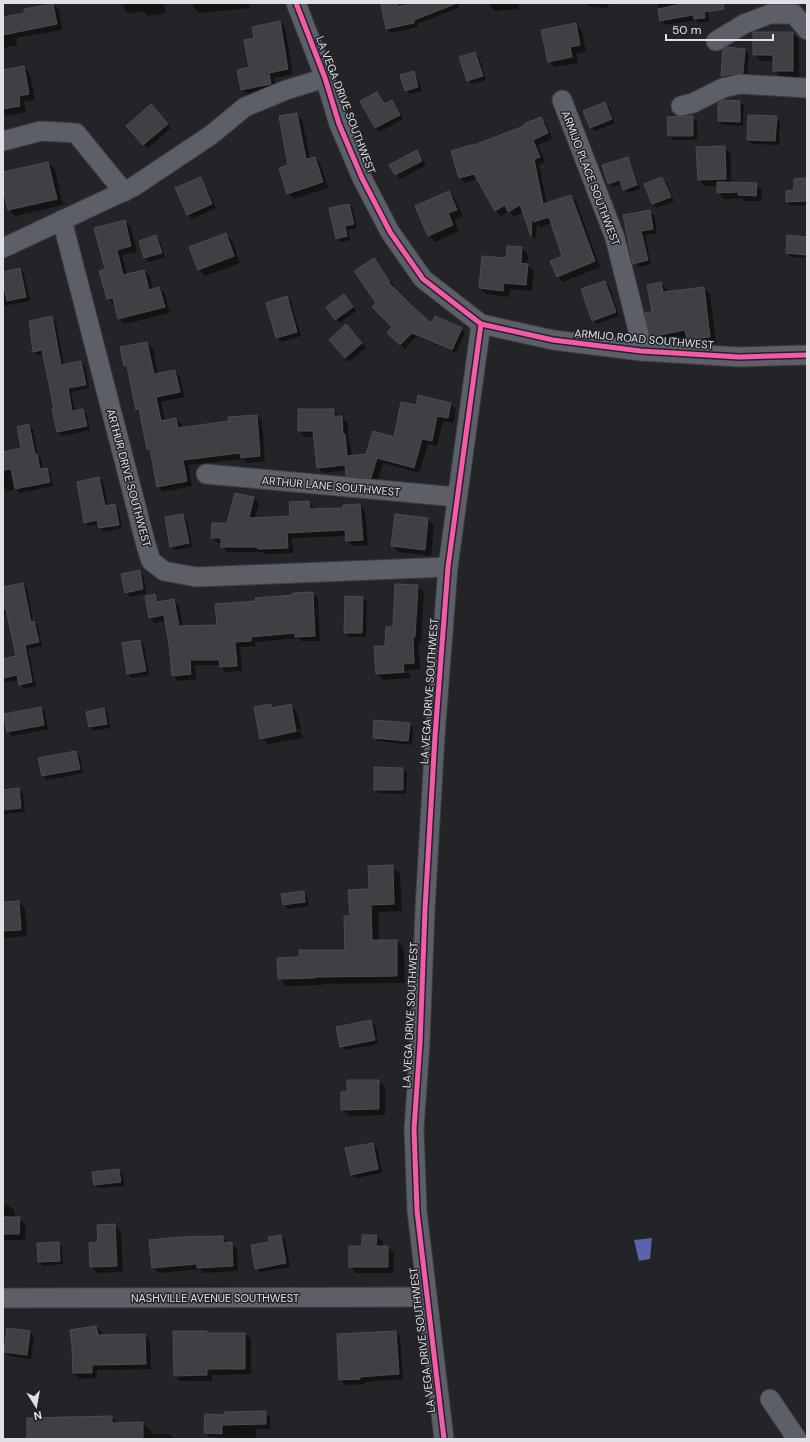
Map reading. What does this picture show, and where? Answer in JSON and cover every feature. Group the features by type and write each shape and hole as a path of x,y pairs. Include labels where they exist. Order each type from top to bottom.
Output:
{"street":[{"name":"LA VEGA DRIVE SOUTHWEST","path":"296,3 325,78 339,124 359,172 390,232 423,279 481,324 448,567 435,744 414,1129 417,1211 444,1439"},
{"path":"716,41 744,24 770,14 794,14 807,30"},
{"path":"3,248 133,187 210,135 245,107 286,90 325,78"},
{"path":"681,106 693,103 723,88 740,84 807,88"},
{"name":"ARMIJO PLACE SOUTHWEST","path":"562,100 615,238 639,334 641,351"},
{"path":"3,141 41,131 76,133 124,192"},
{"name":"ARTHUR DRIVE SOUTHWEST","path":"62,220 151,561 164,571 196,577 448,567"},
{"name":"ARMIJO ROAD SOUTHWEST","path":"481,324 553,340 641,351 739,357 807,355"},
{"name":"ARTHUR LANE SOUTHWEST","path":"206,474 457,497"},
{"name":"NASHVILLE AVENUE SOUTHWEST","path":"3,1298 428,1298"},
{"path":"770,1399 797,1439"}],"water":[{"path":"652,1238 650,1259 639,1261 634,1240"}],"building":[{"path":"397,3 398,7 416,3 455,4 414,20 414,23 386,29 381,5"},
{"path":"686,3 723,3 724,9 704,12 705,18 694,19 693,15 660,21 658,9"},
{"path":"53,4 57,24 3,35 3,17 24,13 24,9"},
{"path":"280,21 288,69 269,73 271,84 241,90 237,70 249,67 244,40 254,38 252,27"},
{"path":"576,23 580,45 570,47 572,57 548,62 541,30"},
{"path":"753,32 793,32 793,71 773,71 773,55 753,55"},
{"path":"727,47 745,49 743,73 721,76 723,49"},
{"path":"475,52 483,76 467,81 459,57"},
{"path":"24,66 29,94 19,96 20,106 3,109 3,70"},
{"path":"414,71 418,87 405,91 400,75"},
{"path":"377,92 384,104 392,100 400,115 375,128 360,101"},
{"path":"723,100 740,101 740,122 718,121 718,103"},
{"path":"605,102 612,119 590,128 583,111"},
{"path":"151,104 168,124 143,145 126,126"},
{"path":"297,113 306,159 315,157 323,182 287,194 279,168 288,165 279,116"},
{"path":"748,115 777,116 775,141 747,140"},
{"path":"693,116 693,136 668,136 667,117"},
{"path":"541,117 548,133 533,140 540,157 534,159 543,204 571,195 595,261 557,277 550,261 562,256 549,217 534,222 532,217 531,236 520,205 508,212 505,205 495,211 474,174 459,178 451,151 474,145 524,126 524,124"},
{"path":"725,146 726,179 698,180 696,147"},
{"path":"417,150 422,161 395,175 389,165"},
{"path":"628,157 637,185 623,190 620,180 608,184 602,165"},
{"path":"48,162 57,199 8,210 3,188 3,172"},
{"path":"201,177 212,204 187,215 175,188"},
{"path":"662,177 671,197 652,204 644,184"},
{"path":"807,178 807,201 786,202 786,191 794,190 794,179"},
{"path":"717,182 757,183 756,196 738,195 738,192 717,193"},
{"path":"449,191 457,210 448,213 453,225 428,236 415,206"},
{"path":"349,204 354,224 345,226 347,236 336,239 329,208"},
{"path":"650,210 653,229 641,231 648,260 633,264 623,215"},
{"path":"125,220 131,246 117,250 123,275 144,270 149,290 159,287 165,307 118,319 113,298 107,299 99,271 105,269 94,228"},
{"path":"226,233 234,256 198,270 189,247"},
{"path":"156,235 162,253 144,258 139,241"},
{"path":"787,235 807,237 807,255 786,253"},
{"path":"507,246 522,247 521,263 528,264 526,285 504,283 503,291 479,288 482,256 506,258"},
{"path":"374,258 390,282 389,283 431,323 435,316 462,328 452,350 412,333 400,345 387,333 392,327 372,307 376,303 354,271"},
{"path":"20,268 26,297 7,301 3,281 3,272"},
{"path":"605,281 616,312 592,321 581,289"},
{"path":"661,282 663,292 704,287 710,337 687,340 685,330 650,337 645,313 652,312 647,285"},
{"path":"344,294 353,307 335,320 326,307"},
{"path":"287,296 297,332 276,338 266,303"},
{"path":"52,316 61,365 81,361 86,385 68,388 72,411 83,409 87,426 57,432 42,350 33,352 29,321"},
{"path":"346,324 362,343 345,358 329,340"},
{"path":"147,342 154,374 175,370 180,392 156,397 161,421 176,418 178,428 229,421 228,417 257,415 260,456 241,458 240,453 183,460 187,481 157,487 150,449 147,449 139,409 136,410 127,366 124,366 120,347"},
{"path":"418,395 451,403 448,418 437,416 432,441 422,439 414,468 377,458 371,478 346,476 345,465 317,468 313,431 298,431 298,409 334,409 334,416 342,416 343,434 345,434 347,456 366,454 373,431 394,437 401,402 416,405"},
{"path":"29,424 35,454 37,454 40,469 47,468 50,482 15,489 11,469 3,470 3,452 21,448 17,427"},
{"path":"99,477 105,506 115,504 119,525 99,528 97,520 84,523 77,482"},
{"path":"235,493 254,497 249,518 290,516 289,502 309,501 310,509 343,508 343,505 360,504 363,540 346,541 345,530 287,533 288,548 258,549 257,547 221,547 221,538 211,538 212,523 227,523"},
{"path":"183,514 189,543 170,547 165,517"},
{"path":"395,514 428,518 425,550 391,546"},
{"path":"140,570 143,589 125,593 121,574"},
{"path":"23,583 31,622 34,621 39,642 25,645 32,682 19,685 17,675 3,678 3,659 16,656 6,609 3,609 3,587"},
{"path":"395,584 418,585 415,637 413,637 414,663 403,664 404,672 376,674 374,646 385,646 386,627 393,627"},
{"path":"313,592 315,636 295,637 295,633 251,637 251,641 235,642 237,666 220,667 219,660 190,660 191,674 172,676 164,615 149,618 145,596 155,594 157,602 174,599 179,626 217,625 215,604 256,601 255,598"},
{"path":"345,596 363,597 362,633 344,633"},
{"path":"140,640 146,671 127,674 122,643"},
{"path":"271,704 272,708 291,704 296,731 260,739 254,707"},
{"path":"41,707 44,725 7,732 4,714"},
{"path":"104,708 107,724 89,727 86,712"},
{"path":"374,720 410,723 408,741 373,738"},
{"path":"76,751 80,769 42,776 38,758"},
{"path":"374,767 403,768 403,790 374,790"},
{"path":"19,788 21,808 3,810 3,790"},
{"path":"393,865 394,904 371,905 372,940 397,940 397,976 278,979 277,958 299,957 299,950 345,950 344,916 350,916 348,890 369,889 368,866"},
{"path":"304,891 305,902 283,905 281,894"},
{"path":"19,901 21,930 3,931 3,902"},
{"path":"371,1020 375,1040 340,1047 336,1027"},
{"path":"347,1080 379,1080 379,1109 341,1110 341,1092 347,1092"},
{"path":"373,1143 378,1169 351,1175 345,1148"},
{"path":"119,1169 121,1182 94,1185 92,1172"},
{"path":"3,1217 20,1217 19,1234 3,1234"},
{"path":"115,1224 117,1266 90,1267 89,1243 98,1242 97,1225"},
{"path":"281,1235 286,1263 255,1269 251,1245 269,1242 268,1237"},
{"path":"362,1235 377,1235 376,1246 388,1246 388,1267 349,1267 349,1246 362,1246"},
{"path":"223,1236 223,1243 232,1242 233,1266 197,1268 197,1264 152,1268 149,1240 181,1237"},
{"path":"59,1242 60,1261 38,1262 37,1243"},
{"path":"96,1326 98,1335 145,1334 146,1364 92,1365 92,1373 73,1373 70,1330"},
{"path":"7,1328 30,1331 27,1355 4,1352"},
{"path":"173,1331 245,1333 245,1369 207,1369 207,1375 174,1376"},
{"path":"396,1331 399,1374 339,1380 337,1334"},
{"path":"266,1411 266,1424 222,1425 222,1434 204,1433 205,1414 225,1415 224,1412"},
{"path":"112,1416 112,1423 143,1422 143,1439 27,1439 27,1418"}],"cycle path":[{"path":"296,3 325,78 339,124 362,178 390,232 423,279 481,324 553,340 641,351 739,357 807,355"},
{"path":"444,1439 417,1211 414,1129 420,1043 425,909 435,736 448,567 481,324"}]}
